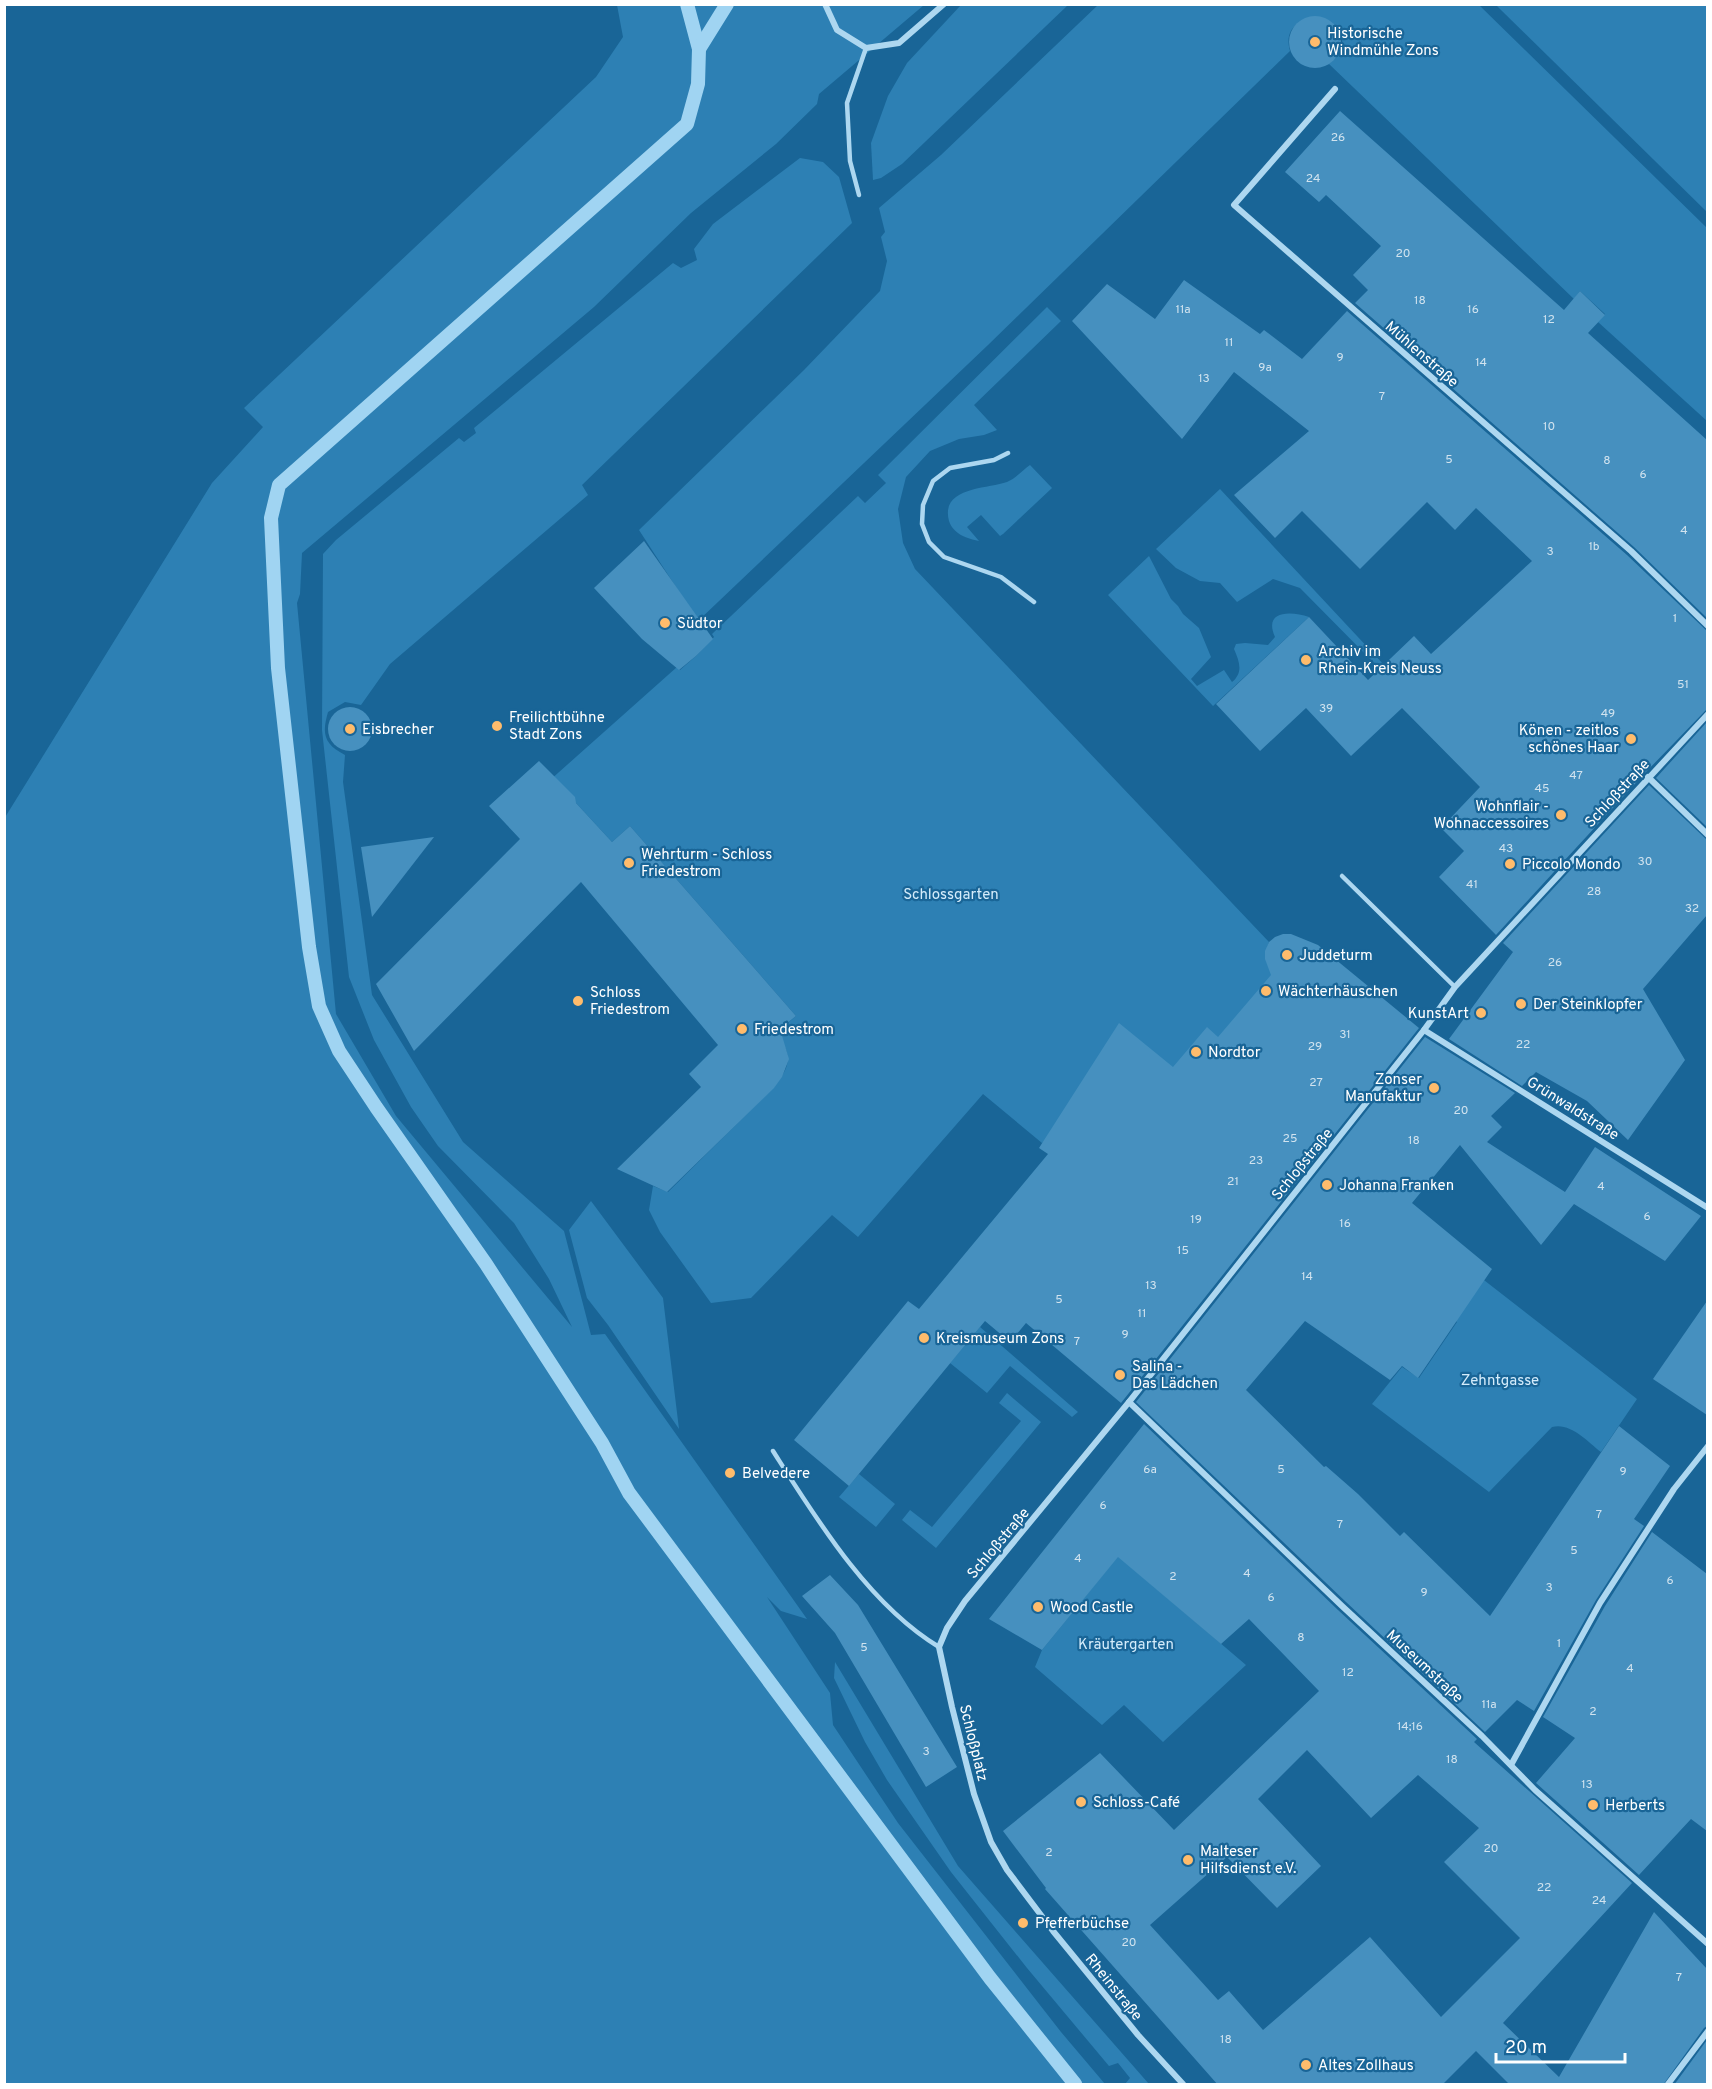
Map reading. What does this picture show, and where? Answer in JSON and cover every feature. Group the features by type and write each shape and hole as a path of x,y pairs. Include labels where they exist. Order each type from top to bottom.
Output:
{"street":[{"path":"825,4 837,30 866,48 899,43 944,4"},
{"name":"Mühlenstraße","path":"1335,89 1234,206 1630,551 1707,626"},
{"name":"Schloßstraße","path":"939,1647 947,1628 966,1600 1129,1402 1424,1030 1455,987 1707,714"},
{"path":"1648,777 1707,835"},
{"name":"Grünwaldstraße","path":"1424,1030 1707,1208"},
{"name":"Museumstraße","path":"1129,1402 1333,1598 1482,1736 1535,1790 1707,1944"},
{"path":"1511,1765 1600,1603 1674,1489 1707,1446"},
{"name":"Schloßplatz","path":"939,1647 974,1794 991,1842"},
{"name":"Rheinstraße","path":"991,1842 1007,1870 1053,1931 1138,2035 1183,2085"},
{"path":"1668,2085 1707,2031"}],"lane":[{"path":"859,195 850,161 847,102 866,48"},
{"path":"1008,453 994,460 950,468 933,482 923,505 922,524 929,542 944,557 1000,577 1034,602"},
{"path":"1342,876 1455,987"},
{"path":"773,1451 816,1520 876,1594 892,1612 922,1637 939,1647"}],"green space":[{"path":"617,5 924,5 819,94 817,104 776,144 691,213 594,307 302,553 300,594 297,603 336,1014 396,1116 572,1327 549,1279 514,1223 438,1146 411,1107 374,1040 349,977 322,730 323,554 336,540 459,438 464,442 476,433 474,428 673,263 681,268 697,260 694,249 713,224 800,158 823,162 839,177 852,223 582,485 588,495 390,664 361,705 345,702 328,712 325,732 332,747 345,755 343,782 372,995 463,1142 564,1231 591,1335 605,1334 807,1619 781,1611 767,1597 830,1693 833,1725 898,1823 1061,2032 1105,2084 5,2084 4,819 212,483 263,427 244,408 596,77 623,37"},
{"path":"961,5 1068,5 902,164 881,178 873,180 871,143 888,96 907,63"},
{"path":"1098,5 1479,5 1707,228 1707,421 1598,322 1605,314 1580,291 1574,299 1329,64 1341,47 1341,34 1334,25 1322,20 1309,20 1297,25 1289,35 1290,51 988,345 698,621 639,530 804,370 880,291 887,261 881,237 885,232 879,208 941,155"},
{"path":"1496,5 1707,5 1707,212 1501,10"},
{"name":"Schlossgarten","path":"1047,307 1061,321 974,405 997,430 984,435 959,439 930,451 906,477 898,509 903,543 915,569 1269,942 1266,959 1274,973 1190,1081 1042,1143 983,1094 858,1237 832,1215 751,1298 711,1303 660,1232 649,1210 653,1186 668,1192 774,1087 784,1073 788,1060 785,1048 776,1033 796,1016 630,826 612,842 576,803 549,781 677,667 680,670 696,656 714,637 712,634 858,496 865,503 886,483 878,475"},
{"path":"1030,465 1052,488 1003,534 1000,536 981,515 967,527 979,541 957,533 951,526 948,510 951,502 958,496 977,488 1007,482"},
{"path":"1220,489 1385,666 1381,670 1300,588 1273,579 1237,602 1220,583 1200,581 1176,568 1156,549"},
{"path":"1149,556 1171,599 1199,628 1211,657 1191,679 1197,686 1224,670 1232,682 1239,670 1239,662 1234,649 1236,644 1268,645 1275,637 1272,628 1276,617 1294,614 1309,617 1213,706 1108,595"},
{"path":"591,1201 663,1298 679,1429 587,1298 569,1230"},
{"name":"Zehntgasse","path":"1480,1277 1637,1399 1601,1452 1572,1430 1559,1426 1552,1427 1489,1492 1372,1404 1402,1367 1419,1378 1457,1322 1451,1317"},
{"path":"980,1327 1078,1412 1072,1417 1010,1366 987,1393 950,1363"},
{"path":"1007,1393 1041,1422 936,1548 902,1520 910,1510 932,1527 1021,1421 999,1403"},
{"path":"859,1474 895,1504 876,1527 839,1497"},
{"name":"Kräutergarten","path":"1118,1556 1246,1665 1163,1742 1124,1705 1102,1725 1035,1667 1042,1650"},
{"path":"835,1662 958,1866 1149,2084 1125,2084 1130,2078 1118,2063 1109,2066 951,1872 887,1780 865,1742 834,1678"}],"building":[{"name":"Historische Windmühle Zons","path":"1310,16 1320,16 1334,23 1341,42 1334,61 1320,68 1310,68 1300,64 1293,57 1289,47 1289,37 1293,27 1300,20"},
{"path":"1340,111 1564,310 1580,291 1605,315 1588,333 1707,440 1707,618 1634,547 1355,303 1368,290 1353,275 1381,246 1326,195 1319,202 1285,172"},
{"path":"1184,280 1260,334 1264,330 1302,359 1347,311 1627,555 1707,631 1707,709 1496,935 1439,877 1464,851 1441,828 1480,787 1402,708 1351,756 1306,708 1260,751 1216,704 1309,617 1368,680 1414,636 1431,654 1532,561 1476,508 1455,530 1427,502 1360,569 1302,511 1275,538 1234,495 1309,431 1234,372 1182,439 1072,321 1107,284 1155,319"},
{"path":"644,541 713,639 679,670 642,639 594,588"},
{"name":"Eisbrecher","path":"350,707 365,714 372,729 365,744 350,751 335,744 328,729 335,714"},
{"path":"1707,722 1707,827 1656,778"},
{"path":"539,761 575,797 576,803 612,842 630,826 796,1016 780,1029 789,1059 782,1077 774,1088 667,1192 617,1169 701,1087 689,1074 718,1045 581,882 414,1051 376,984 520,839 489,806"},
{"path":"1649,785 1707,840 1707,915 1643,989 1685,1060 1628,1140 1587,1101 1536,1072 1522,1086 1449,1039 1513,952 1503,943"},
{"path":"434,837 372,917 361,847"},
{"path":"1283,934 1291,934 1318,945 1419,1028 1121,1403 1026,1323 1010,1342 985,1321 849,1486 794,1440 908,1301 919,1309 1048,1154 1039,1148 1119,1023 1173,1067 1207,1027 1218,1037 1271,975 1265,959 1265,951 1269,942"},
{"path":"1425,1037 1515,1093 1491,1116 1502,1127 1487,1142 1565,1192 1595,1147 1701,1216 1665,1261 1574,1204 1541,1245 1460,1145 1412,1203 1492,1269 1418,1378 1402,1366 1390,1380 1305,1321 1246,1390 1324,1467 1326,1466 1358,1494 1400,1536 1404,1532 1490,1616 1619,1426 1670,1466 1634,1519 1644,1526 1596,1600 1534,1711 1517,1700 1485,1732 1136,1402"},
{"path":"1707,1301 1707,1415 1653,1379"},
{"path":"1144,1424 1338,1610 1477,1739 1474,1742 1632,1883 1503,2023 1559,2077 1654,1912 1707,1969 1707,2026 1663,2085 1510,2085 1476,2051 1442,2085 1218,2085 1045,1889 1003,1831 1100,1753 1174,1830 1319,1691 1249,1619 1221,1644 1118,1557 1042,1650 989,1619","holes":["1307,1750 1371,1818 1418,1775 1479,1828 1444,1862 1520,1938 1441,2017 1370,1937 1263,2030 1229,1991 1218,2000 1150,1925 1227,1857 1277,1908 1321,1866 1258,1799"]},
{"path":"1652,1532 1707,1574 1707,1831 1691,1819 1639,1875 1536,1783 1575,1738 1543,1717 1605,1606"},
{"path":"830,1575 858,1605 957,1767 926,1787 835,1633 802,1596"},
{"path":"1707,2040 1707,2085 1674,2085"}],"waterway":[{"path":"687,4 699,49"},
{"path":"727,4 699,49 698,84 687,124 279,485 271,518 278,668 309,947 319,1006 339,1051 486,1264 602,1443 629,1493 990,1978 1075,2084"}],"place":[{"name":"Historische Windmühle Zons","path":"1315,42"},
{"name":"Südtor","path":"665,623"},
{"name":"Archiv im Rhein-Kreis Neuss","path":"1306,660"},
{"name":"Freilichtbühne Stadt Zons","path":"497,726"},
{"name":"Eisbrecher","path":"350,729"},
{"name":"Könen - zeitlos schönes Haar","path":"1631,739"},
{"name":"Wohnflair - Wohnaccessoires","path":"1561,815"},
{"name":"Wehrturm - Schloss Friedestrom","path":"629,863"},
{"name":"Piccolo Mondo","path":"1510,864"},
{"name":"Juddeturm","path":"1287,955"},
{"name":"Wächterhäuschen","path":"1266,991"},
{"name":"Schloss Friedestrom","path":"578,1001"},
{"name":"Der Steinklopfer","path":"1521,1004"},
{"name":"KunstArt","path":"1481,1013"},
{"name":"Friedestrom","path":"742,1029"},
{"name":"Nordtor","path":"1196,1052"},
{"name":"Zonser Manufaktur","path":"1434,1088"},
{"name":"Johanna Franken","path":"1327,1185"},
{"name":"Kreismuseum Zons","path":"924,1338"},
{"name":"Salina - Das Lädchen","path":"1120,1375"},
{"name":"Belvedere","path":"730,1473"},
{"name":"Wood Castle","path":"1038,1607"},
{"name":"Schloss-Café","path":"1081,1802"},
{"name":"Herberts","path":"1593,1805"},
{"name":"Malteser Hilfsdienst e.V.","path":"1188,1860"},
{"name":"Pfefferbüchse","path":"1023,1923"},
{"name":"Altes Zollhaus","path":"1306,2065"}]}
